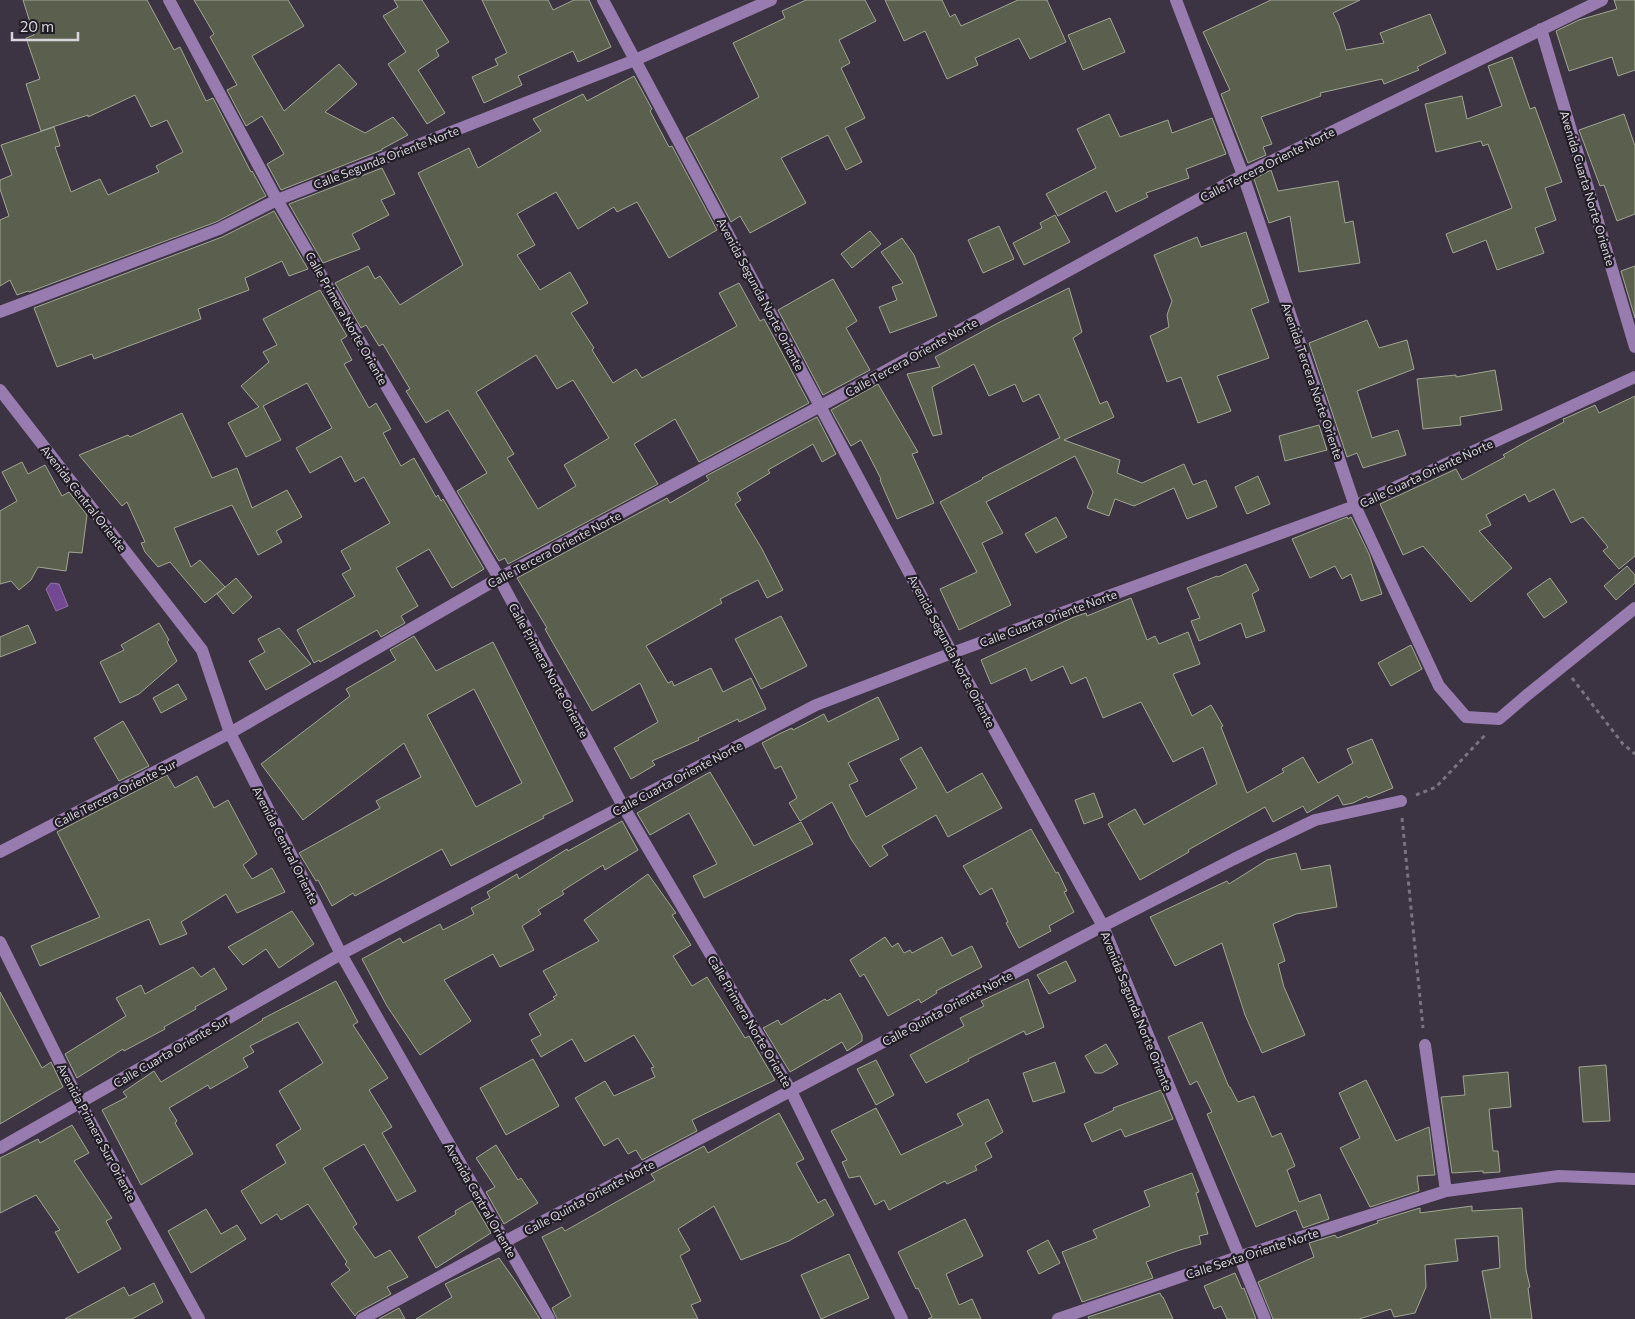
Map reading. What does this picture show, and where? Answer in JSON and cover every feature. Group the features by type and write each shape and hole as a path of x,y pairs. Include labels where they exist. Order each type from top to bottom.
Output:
{"street":[{"name":"Calle Primera Norte Oriente","path":"169,0 277,200 499,578 623,806 791,1090 902,1319"},
{"name":"Avenida Segunda Norte Oriente","path":"603,0 952,652 1103,926 1265,1319"},
{"name":"Calle Segunda Oriente Norte","path":"0,312 219,228 277,200 635,60 771,0"},
{"name":"Avenida Tercera Norte Oriente","path":"1176,0 1243,175 1355,506 1439,686 1466,717 1499,719"},
{"name":"Calle Tercera Oriente Norte","path":"230,733 499,578 820,405 865,383 1243,175 1602,0"},
{"name":"Avenida Cuarta Norte Oriente","path":"1541,29 1635,347"},
{"name":"Calle Cuarta Oriente Norte","path":"341,954 816,705 952,652 1355,506 1635,377"},
{"name":"Avenida Central Oriente","path":"0,390 202,650 230,733 341,954 549,1319"},
{"path":"1499,719 1635,608"},
{"name":"Calle Tercera Oriente Sur","path":"0,852 230,733"},
{"name":"Calle Quinta Oriente Norte","path":"362,1319 1103,926 1315,820 1401,801"},
{"name":"Avenida Primera Sur Oriente","path":"0,942 80,1103 199,1319"},
{"name":"Calle Cuarta Oriente Sur","path":"0,1148 341,954"},
{"path":"1425,1045 1446,1191"},
{"name":"Calle Sexta Oriente Norte","path":"1058,1319 1238,1257 1446,1191 1559,1176 1635,1179"}],"path":[{"path":"1562,666 1623,744 1635,754"},
{"path":"1425,1045 1401,801 1436,787 1499,719"}],"shaded area":[{"path":"51,583 59,584 68,606 56,611 46,589"}],"building":[{"path":"23,0 147,0 174,50 180,47 206,101 213,98 251,172 266,196 216,222 29,292 17,295 10,280 0,286 0,220 9,216 0,189 0,180 12,175 1,145 54,127 60,146 55,147 71,192 100,179 108,195 159,172 156,166 183,152 167,120 151,127 135,95 88,117 88,115 41,131 26,84 40,79 26,38 34,35"},
{"path":"194,0 288,0 304,26 252,56 284,111 339,64 357,84 325,112 365,133 393,117 408,135 382,150 281,190 267,164 284,154 262,116 246,126 227,90 237,85 210,37 214,34"},
{"path":"394,0 422,0 449,42 436,50 439,56 418,70 445,113 427,124 388,64 406,52 383,16 398,7"},
{"path":"482,0 548,0 553,10 574,0 589,0 611,47 578,62 573,51 518,76 522,85 484,103 472,77 498,65 495,59 507,53"},
{"path":"806,0 865,0 876,21 839,40 850,63 841,68 865,118 845,128 862,162 846,170 828,135 781,158 806,203 750,233 740,216 731,222 686,138 759,97 733,43 785,18 782,11"},
{"path":"885,0 942,0 950,17 955,14 961,26 1018,0 1047,0 1066,42 1030,59 1019,38 975,58 978,65 947,79 925,31 904,41"},
{"path":"1271,0 1360,0 1333,13 1339,25 1346,50 1384,43 1380,33 1430,14 1446,53 1417,67 1419,70 1384,84 1382,79 1320,93 1321,96 1261,117 1272,144 1263,147 1266,155 1248,163 1221,94 1230,90 1203,32"},
{"path":"1614,0 1635,0 1635,70 1618,76 1612,57 1569,71 1556,31 1579,20 1617,9"},
{"path":"1110,18 1125,52 1083,70 1068,35"},
{"path":"1512,57 1530,109 1535,107 1562,182 1545,188 1556,220 1535,228 1544,253 1497,270 1486,240 1453,253 1446,234 1512,208 1488,144 1483,146 1481,141 1436,152 1425,104 1462,96 1467,119 1502,106 1488,66"},
{"path":"634,76 652,109 650,111 669,147 672,146 717,230 669,258 637,202 617,212 614,207 578,229 556,192 517,214 535,245 517,255 540,290 570,272 588,303 571,313 594,348 592,350 613,383 636,369 642,378 737,326 719,293 739,283 760,321 764,319 809,403 699,462 675,419 634,444 658,484 508,564 505,558 499,561 457,491 487,473 448,410 426,423 406,391 410,389 383,344 379,346 366,325 361,328 335,283 368,266 375,279 380,276 400,305 463,265 418,173 469,148 478,168 541,131 533,119 583,94 587,101","holes":["536,355 557,389 573,380 609,438 564,465 576,486 538,509 507,458 514,454 476,392"]},
{"path":"1109,114 1120,137 1168,120 1172,133 1212,118 1226,154 1186,169 1189,178 1146,193 1148,197 1116,212 1106,191 1058,216 1046,194 1096,168 1077,129"},
{"path":"1624,114 1635,146 1635,214 1617,221 1604,185 1600,186 1579,130"},
{"path":"382,168 395,194 381,200 389,215 352,234 360,249 323,263 289,204"},
{"path":"1271,170 1278,191 1338,181 1345,223 1353,221 1360,263 1299,272 1290,216 1269,223 1254,179"},
{"path":"274,211 308,269 289,276 282,261 245,278 249,290 198,309 201,319 94,359 92,354 57,367 34,308 222,237"},
{"path":"1055,215 1070,242 1024,265 1013,243 1042,228 1040,223"},
{"path":"999,226 1014,259 983,273 968,240"},
{"path":"870,231 881,244 852,268 841,254"},
{"path":"1246,232 1269,302 1251,309 1269,358 1217,376 1231,411 1198,423 1181,377 1167,382 1150,336 1169,327 1167,315 1172,301 1154,255 1197,237 1201,247"},
{"path":"902,238 914,255 937,316 890,333 879,307 897,300 892,287 903,283 881,252"},
{"path":"1635,266 1635,318 1621,271"},
{"path":"833,279 857,321 846,328 870,370 823,395 778,310"},
{"path":"1069,288 1082,332 1073,338 1100,404 1107,401 1114,417 1064,440 1120,460 1117,473 1142,483 1184,464 1193,485 1206,480 1217,507 1187,519 1174,488 1134,506 1115,499 1109,516 1087,508 1093,492 1075,456 986,502 1003,533 982,543 1011,605 959,630 940,589 977,572 940,502 1060,438 1039,394 1023,402 1015,384 989,396 974,364 932,387 942,434 933,436 907,374 940,367 935,357"},
{"path":"320,290 347,336 341,340 352,360 344,364 369,408 376,403 391,429 383,433 401,466 414,458 436,497 438,495 441,501 443,499 484,569 452,588 429,549 396,568 418,606 401,616 405,623 381,637 377,630 320,662 319,660 314,663 297,630 355,596 342,574 351,569 341,551 390,523 364,477 355,482 341,456 310,473 296,448 332,428 307,383 263,406 281,440 246,457 228,423 259,407 241,386 269,362 263,352 277,345 263,319"},
{"path":"1367,320 1379,348 1407,340 1414,369 1357,391 1372,438 1398,430 1406,455 1363,468 1357,453 1347,457 1309,343"},
{"path":"1495,370 1502,410 1460,417 1461,425 1423,429 1417,379 1456,375 1456,377"},
{"path":"878,384 918,452 912,454 934,503 897,519 881,479 861,440 851,446 831,410"},
{"path":"1635,396 1635,556 1619,569 1603,551 1608,547 1583,517 1571,523 1554,489 1529,502 1525,494 1486,515 1491,525 1479,531 1512,568 1471,602 1423,546 1403,555 1380,504 1456,469 1462,480 1505,457 1503,455 1529,440 1564,422 1563,419 1595,405 1599,413"},
{"path":"182,413 212,478 237,468 252,508 287,490 302,517 276,531 282,542 258,555 232,505 174,528 191,567 200,560 225,587 205,603 170,562 158,567 145,552 141,543 145,542 127,502 122,506 79,455 128,435 130,437"},
{"path":"817,417 836,454 822,462 813,444 768,470 770,473 737,493 741,500 735,504 762,549 783,590 767,598 758,580 720,599 722,603 646,646 668,683 672,681 674,686 711,668 723,692 751,678 766,709 739,722 738,719 698,738 699,740 652,761 655,765 631,779 614,748 658,722 640,683 592,711 545,629 547,628 517,578 667,498 670,503 709,480 706,476"},
{"path":"1319,425 1327,450 1285,461 1279,436"},
{"path":"22,462 28,474 45,465 62,496 69,492 87,515 82,553 69,552 66,571 38,567 31,580 19,590 11,581 0,584 0,511 17,501 2,472"},
{"path":"1258,476 1270,504 1247,514 1235,487"},
{"path":"1056,517 1067,537 1036,553 1025,534"},
{"path":"1347,517 1348,519 1351,517 1369,554 1382,594 1361,601 1351,574 1342,579 1335,566 1310,578 1292,539"},
{"path":"1246,564 1259,590 1252,594 1265,631 1246,638 1241,623 1199,641 1191,621 1200,618 1187,588"},
{"path":"1627,566 1635,575 1635,583 1616,600 1604,586"},
{"path":"236,578 252,597 233,614 217,594"},
{"path":"1550,578 1567,602 1544,618 1527,594"},
{"path":"1131,598 1147,640 1155,636 1159,644 1188,632 1200,664 1173,674 1192,716 1211,705 1223,726 1221,727 1247,793 1284,772 1282,769 1303,757 1318,783 1353,763 1347,749 1372,739 1393,788 1343,805 1338,795 1307,813 1303,806 1273,822 1265,807 1188,850 1189,852 1140,880 1108,824 1135,809 1144,825 1217,784 1203,747 1173,762 1141,702 1103,718 1086,677 1071,684 1063,666 1031,681 1026,668 991,684 981,660 1074,617 1086,613 1087,616"},
{"path":"781,616 807,666 761,689 735,639"},
{"path":"159,623 169,640 167,642 177,661 139,694 120,703 100,662 124,650 121,645"},
{"path":"28,625 36,643 0,657 0,637"},
{"path":"279,628 311,664 266,690 249,661 265,652 258,639"},
{"path":"414,636 436,671 493,642 573,801 451,866 442,849 355,896 353,893 332,906 318,880 316,881 299,853 380,808 376,801 421,777 404,743 303,820 261,764 350,696 346,689 396,660 390,650","holes":["474,689 522,783 476,807 427,715"]},
{"path":"1411,645 1422,669 1391,686 1378,663"},
{"path":"178,684 187,699 161,713 153,698"},
{"path":"878,697 899,739 848,763 858,781 849,785 866,817 917,788 900,759 921,747 947,793 982,773 1002,808 948,837 936,815 882,846 888,855 870,867 851,839 832,802 800,821 789,803 797,798 781,766 775,769 762,743 824,714 828,722"},
{"path":"123,721 149,766 119,781 94,738"},
{"path":"710,772 754,846 801,822 813,844 704,898 693,876 717,864 689,813 650,835 637,813"},
{"path":"167,775 175,788 197,776 214,808 228,800 257,854 243,865 252,879 272,868 285,892 237,913 226,894 181,922 187,934 160,945 149,919 40,966 31,946 100,917 57,832"},
{"path":"1094,793 1103,817 1084,824 1075,800"},
{"path":"622,821 638,850 605,870 603,865 562,891 564,894 538,910 541,914 522,926 534,950 500,967 493,954 444,980 471,1021 420,1055 387,1006 362,959 400,938 403,943 440,924 443,930 474,914 471,908 490,898 487,892 517,874 519,879 567,849 568,851"},
{"path":"1031,829 1056,873 1058,872 1067,891 1064,892 1074,912 1049,926 1051,931 1019,948 1006,923 1008,922 992,888 980,895 963,866"},
{"path":"1296,853 1301,870 1330,865 1337,907 1296,914 1273,924 1285,961 1278,964 1284,987 1305,1035 1262,1053 1245,1015 1222,943 1175,966 1150,917 1227,881 1229,884 1267,860"},
{"path":"648,874 676,913 672,915 691,945 673,956 692,986 707,977 745,1038 749,1036 775,1080 692,1120 697,1131 642,1160 636,1150 628,1154 618,1138 604,1146 575,1098 605,1081 614,1096 655,1077 651,1068 654,1067 634,1035 585,1062 572,1039 541,1057 531,1040 541,1035 529,1014 555,999 553,997 557,995 543,971 599,941 584,920"},
{"path":"292,911 314,944 279,968 266,949 243,965 228,947"},
{"path":"885,937 892,947 898,943 904,953 910,950 912,953 942,937 952,956 972,946 982,967 936,991 937,993 921,1003 919,999 888,1016 864,974 860,977 850,960"},
{"path":"1066,961 1076,981 1049,994 1037,975"},
{"path":"193,967 201,977 214,968 227,989 164,1027 165,1029 124,1051 123,1049 77,1078 65,1054 126,1016 116,998 141,985 145,994"},
{"path":"1028,979 1044,1027 1026,1035 1024,1031 968,1059 969,1061 926,1083 910,1055 964,1026 960,1018 984,1006 981,1001"},
{"path":"336,981 358,1022 353,1025 388,1078 369,1090 392,1127 382,1133 416,1191 397,1201 364,1144 323,1168 357,1224 353,1227 375,1258 390,1250 408,1277 387,1287 391,1294 358,1312 355,1316 331,1284 350,1270 345,1264 347,1262 308,1204 281,1220 277,1214 261,1224 241,1191 286,1163 276,1145 301,1129 279,1091 323,1063 298,1022 250,1046 254,1052 243,1058 248,1067 210,1089 208,1085 169,1108 177,1121 175,1123 193,1154 141,1185 102,1110 127,1097 123,1092 154,1071 161,1082 262,1019"},
{"path":"0,992 42,1068 51,1062 63,1087 0,1124"},
{"path":"840,993 862,1035 862,1041 847,1051 842,1042 790,1072 763,1028 778,1020 781,1025 825,999 827,1001"},
{"path":"1202,1022 1229,1087 1238,1102 1254,1096 1272,1137 1281,1133 1295,1166 1287,1170 1299,1202 1320,1194 1329,1219 1303,1228 1296,1210 1256,1227 1207,1114 1212,1112 1197,1081 1190,1085 1168,1037"},
{"path":"1106,1044 1118,1064 1102,1073 1095,1073 1085,1056"},
{"path":"533,1059 559,1106 506,1135 480,1088"},
{"path":"876,1060 894,1095 876,1105 857,1069"},
{"path":"1055,1062 1065,1092 1033,1102 1023,1073"},
{"path":"1606,1065 1610,1121 1583,1122 1579,1067"},
{"path":"1508,1072 1511,1107 1489,1109 1493,1151 1498,1151 1500,1172 1452,1173 1441,1097 1465,1095 1463,1076"},
{"path":"1366,1080 1396,1141 1429,1127 1435,1175 1417,1176 1419,1191 1370,1207 1340,1148 1360,1138 1339,1093"},
{"path":"1161,1090 1173,1119 1125,1137 1121,1129 1092,1142 1084,1124 1114,1110 1113,1108"},
{"path":"988,1099 1003,1132 985,1143 992,1157 975,1166 977,1170 947,1184 945,1181 889,1210 884,1200 875,1205 860,1176 849,1178 842,1162 847,1160 831,1131 876,1108 901,1155 963,1125 957,1114"},
{"path":"779,1113 804,1159 796,1163 818,1203 825,1199 834,1215 789,1241 741,1260 714,1206 678,1229 690,1250 680,1256 701,1301 691,1305 698,1319 557,1319 552,1308 571,1296 542,1237 562,1227 565,1231 655,1180 651,1174 704,1146 708,1153"},
{"path":"72,1125 89,1153 74,1161 112,1218 106,1221 121,1249 78,1273 55,1232 60,1230 36,1195 0,1213 0,1158 38,1139 40,1143"},
{"path":"496,1145 518,1180 521,1178 538,1203 504,1224 486,1192 495,1187 476,1158"},
{"path":"1192,1173 1199,1192 1196,1193 1208,1234 1199,1236 1201,1244 1146,1262 1153,1278 1082,1302 1062,1252 1097,1238 1093,1230 1150,1206 1144,1191"},
{"path":"472,1201 491,1233 436,1268 418,1237 456,1214 455,1211"},
{"path":"1472,1206 1472,1211 1522,1208 1526,1270 1530,1287 1528,1288 1532,1319 1491,1319 1482,1271 1500,1268 1498,1236 1455,1239 1458,1261 1425,1265 1426,1287 1415,1313 1394,1317 1391,1309 1359,1319 1273,1319 1258,1282 1314,1257 1309,1243 1335,1235 1337,1238 1378,1223 1377,1221 1420,1208 1420,1213"},
{"path":"206,1209 221,1234 237,1225 246,1239 191,1273 168,1231"},
{"path":"965,1219 983,1256 946,1274 959,1305 972,1299 981,1319 928,1319 932,1317 898,1252"},
{"path":"1048,1240 1060,1263 1039,1274 1027,1251"},
{"path":"849,1254 869,1298 821,1319 801,1275"},
{"path":"499,1258 540,1319 416,1319 452,1297 445,1284"},
{"path":"1235,1273 1242,1289 1244,1288 1256,1319 1227,1319 1221,1306 1214,1309 1204,1286"},
{"path":"154,1283 163,1302 132,1319 65,1319 124,1287 129,1296"},
{"path":"1160,1293 1173,1319 1089,1319 1088,1317"},
{"path":"399,1308 405,1319 379,1319"}]}
